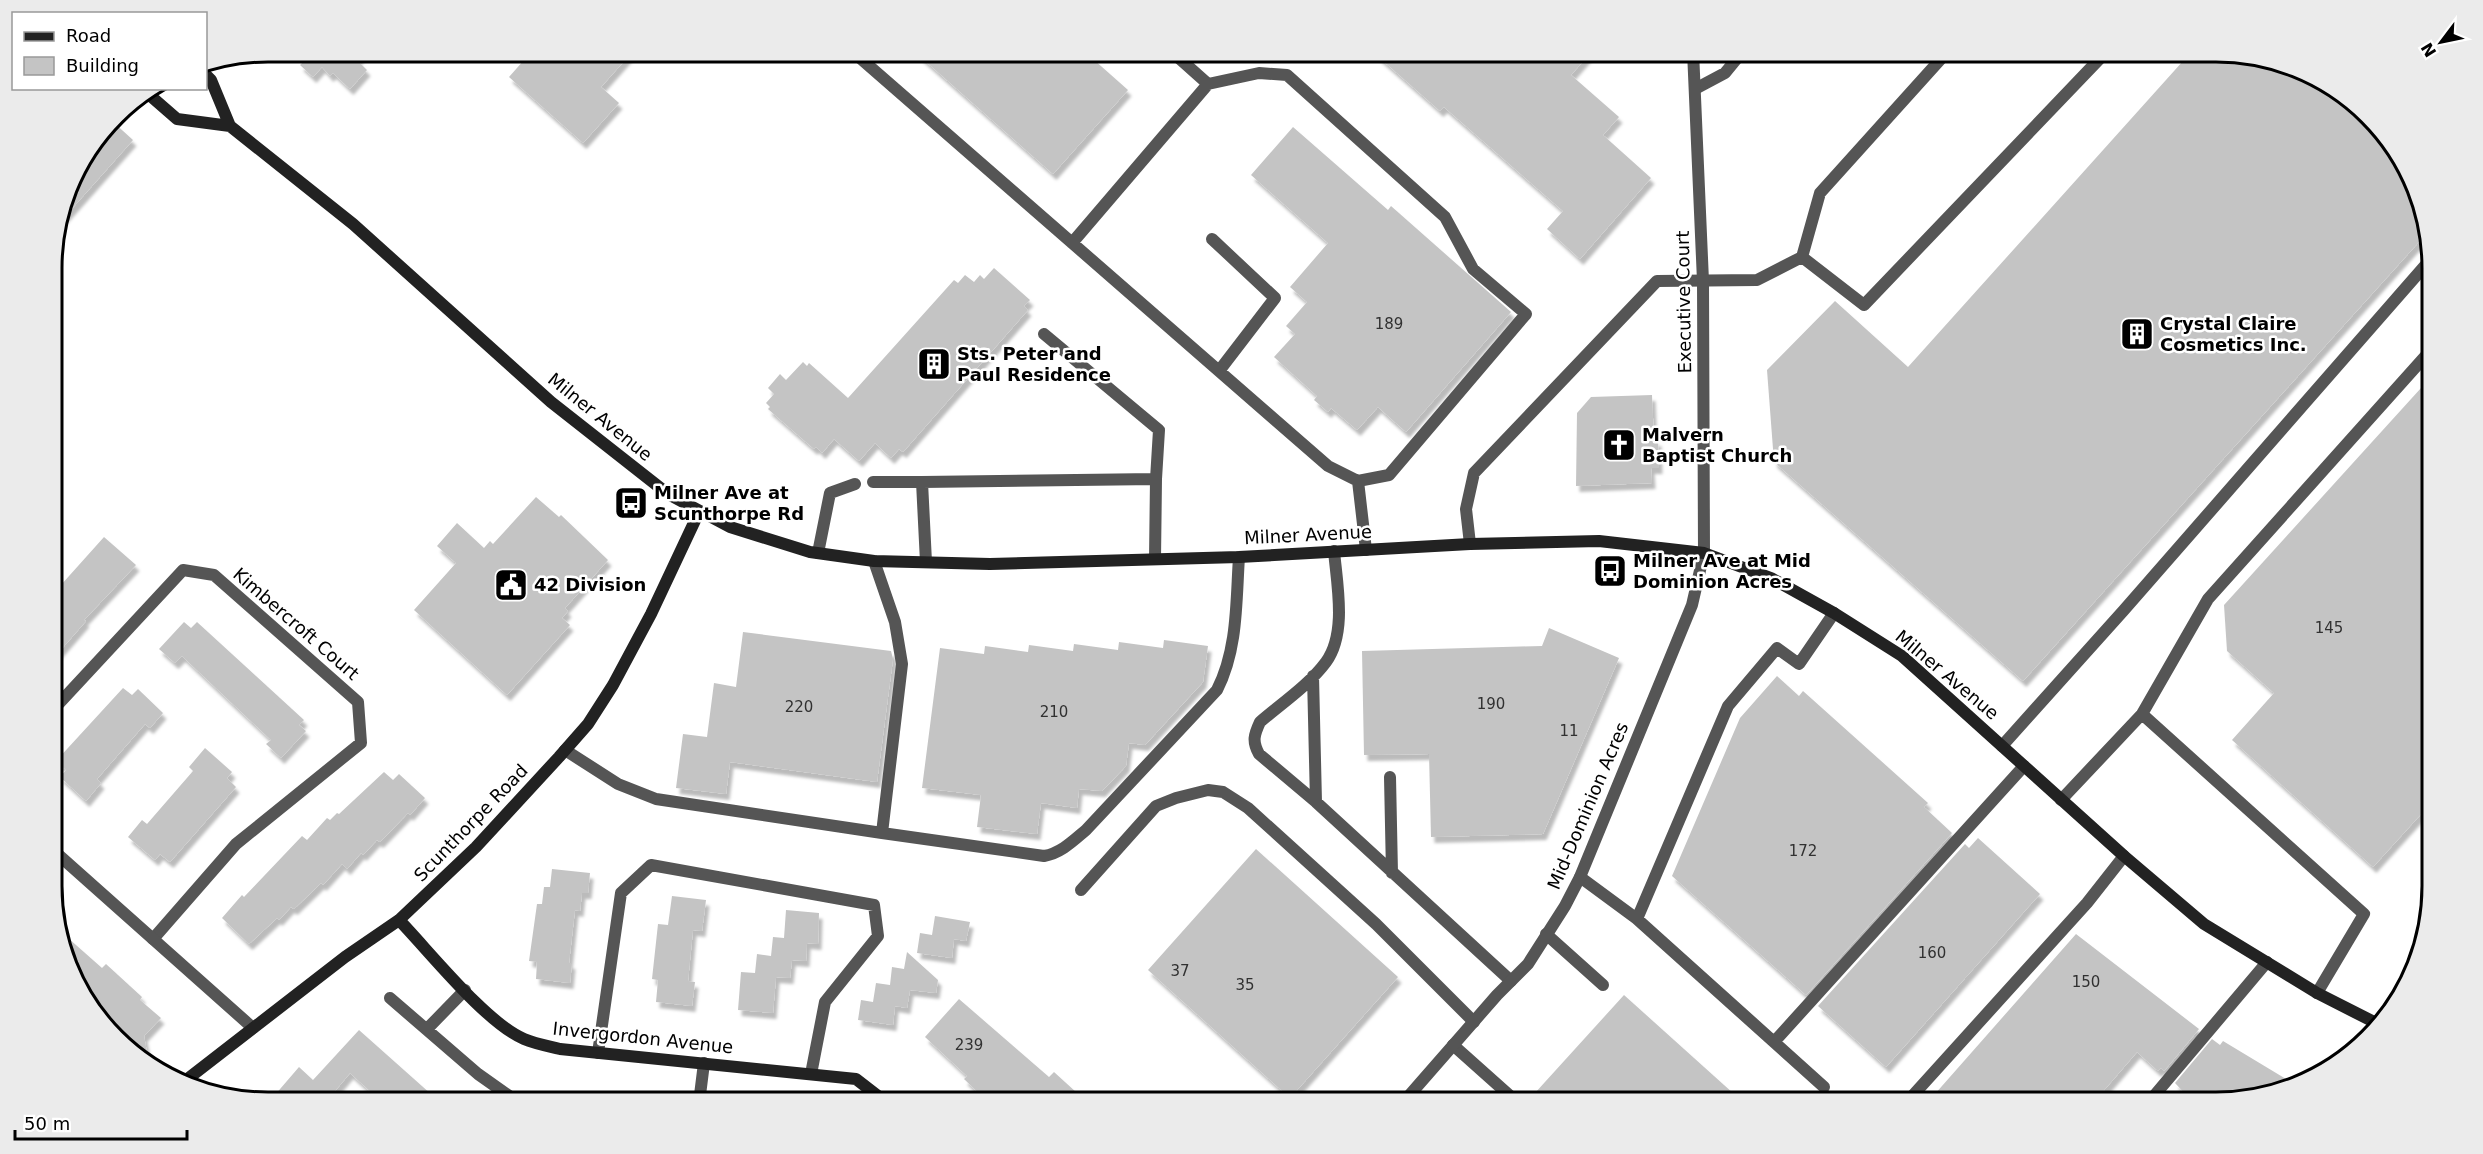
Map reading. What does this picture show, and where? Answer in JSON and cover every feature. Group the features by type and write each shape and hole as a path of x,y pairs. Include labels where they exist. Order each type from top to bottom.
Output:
{"main road":[{"name":"Milner Avenue","path":"207,76 211,80 230,126 362,231 551,402 668,494 730,527 818,553 874,561 990,564 1239,557 1470,544 1599,541 1704,553 1771,578 1834,613 1902,656 2124,856 2204,924 2317,993 2371,1021"},
{"path":"152,97 177,119 230,126"},
{"name":"Scunthorpe Road","path":"190,1077 345,957 399,920 476,847 565,750 588,724 613,685 651,614 699,512"},
{"name":"Invergordon Avenue","path":"399,920 496,1020 522,1039 560,1049 856,1079 873,1092"}],"street":[{"path":"865,62 1072,243 1328,466 1358,481 1389,475 1526,314 1473,269 1445,217 1287,75 1259,73 1208,84 1072,243"},
{"path":"1183,62 1208,84"},
{"name":"Executive Court","path":"1694,62 1703,281 1704,553"},
{"path":"1695,89 1725,73 1734,62"},
{"path":"1470,544 1466,509 1474,472 1657,281 1757,280 1802,258 1820,194 1938,62"},
{"path":"1802,258 1864,305 2096,62"},
{"path":"1212,239 1275,298 1219,371"},
{"path":"2001,746 2124,610 2422,269"},
{"path":"1044,333 1159,430 1155,559"},
{"path":"2061,800 2142,714 2208,599 2422,360"},
{"path":"873,482 1156,479"},
{"path":"1358,481 1366,550"},
{"path":"922,482 926,562"},
{"path":"818,553 830,493 855,484"},
{"path":"1334,551 1338,621 1335,641 1327,661 1260,722 1254,735 1254,746 1259,754 1316,802 1511,981"},
{"name":"Mid-Dominion Acres","path":"1415,1092 1453,1045 1528,964 1565,906 1580,877 1692,605 1704,553"},
{"path":"565,750 618,784 656,799 1044,856 1055,854 1086,830 1217,690 1226,672 1232,651 1239,557"},
{"path":"874,561 895,622 902,664 882,832"},
{"name":"Kimbercroft Court","path":"62,700 183,570 214,575 358,702 361,743 236,844 153,939"},
{"path":"1637,919 1728,706 1777,648 1800,664 1834,613"},
{"path":"1313,675 1316,802"},
{"path":"2142,714 2364,914 2317,993"},
{"path":"1774,1042 2024,766"},
{"path":"1390,777 1392,873"},
{"path":"1081,890 1156,806 1208,790 1223,792 1248,808 1376,924 1474,1022"},
{"path":"1916,1092 2087,903 2124,856"},
{"path":"62,858 253,1028"},
{"path":"598,1053 621,893 651,865 874,905 878,936 825,1002 811,1074"},
{"path":"1580,877 1637,919 1824,1087"},
{"path":"1546,934 1603,985"},
{"path":"2156,1092 2267,962"},
{"path":"426,1029 465,990"},
{"path":"390,998 478,1074 503,1092"},
{"path":"1453,1045 1506,1092"},
{"path":"700,1092 704,1063"}],"building":[{"path":"303,62 359,62 367,70 350,89 333,73 330,76 322,67 313,77 300,65"},
{"path":"522,62 623,62 601,87 619,103 583,143 509,77"},
{"path":"926,62 1096,62 1128,90 1053,174"},
{"path":"1384,62 1582,62 1571,75 1619,117 1603,135 1651,178 1580,259 1547,229 1563,211 1444,107 1440,111"},
{"name":"Crystal Claire Cosmetics Inc.","path":"2182,62 2229,62 2256,65 2282,72 2318,89 2341,104 2379,142 2406,189 2420,241 2023,681 1774,462 1767,370 1835,301 1908,367"},
{"path":"118,127 133,140 70,211 77,189 104,142"},
{"path":"1293,127 1388,210 1391,206 1511,312 1406,432 1378,407 1357,430 1331,408 1328,412 1314,400 1317,396 1274,357 1295,334 1286,326 1307,302 1290,287 1328,243 1251,175"},
{"name":"Sts. Peter and Paul Residence","path":"994,268 1030,300 1024,306 1028,310 903,452 899,449 891,458 875,443 859,461 834,439 822,453 816,447 814,449 768,409 770,407 766,403 774,394 768,388 780,374 786,380 803,362 807,366 809,363 848,398 954,280 958,283 965,275 974,282 980,275 984,279"},
{"path":"2422,387 2422,813 2373,867 2232,740 2274,693 2227,651 2224,605"},
{"path":"1652,395 1654,441 1658,440 1659,468 1651,468 1652,483 1576,486 1577,413 1591,397"},
{"name":"42 Division","path":"536,497 559,517 561,515 608,560 565,608 568,611 562,618 570,625 507,695 414,610 456,563 437,546 457,523 484,548 490,541 493,544"},
{"path":"104,537 136,565 84,620 86,621 62,649 62,584"},
{"path":"184,622 191,628 197,622 304,720 299,725 306,731 281,758 266,744 271,740 182,656 175,663 159,649"},
{"path":"1549,628 1619,658 1543,834 1431,837 1429,754 1364,755 1362,651 1542,646"},
{"path":"743,632 891,651 893,659 877,782 730,762 726,794 676,788 683,734 707,737 714,683 736,687"},
{"path":"1164,640 1208,646 1203,682 1145,745 1129,743 1126,766 1102,791 1079,789 1077,808 1041,803 1037,834 977,827 981,795 922,788 940,648 984,654 985,646 1028,652 1029,645 1073,651 1074,644 1118,650 1119,642 1163,648"},
{"path":"1777,676 1799,696 1803,691 1928,803 1924,807 1952,833 1806,995 1672,876 1740,718"},
{"path":"123,688 132,695 138,689 163,713 150,728 145,724 97,779 101,783 86,801 62,779 66,770 62,766 62,754"},
{"path":"205,748 232,772 227,778 236,787 170,862 160,854 155,860 128,837 142,820 147,824 193,771 189,767"},
{"path":"384,772 393,780 399,774 425,798 380,842 377,840 363,855 361,853 347,869 342,864 323,885 321,883 294,909 291,907 279,920 277,918 249,944 222,918 302,836 307,840 327,818 330,820 337,813 339,814"},
{"path":"1978,838 2040,894 1886,1067 1818,1006 1965,844 1969,848"},
{"path":"1256,849 1398,977 1295,1092 1283,1092 1148,970"},
{"path":"552,869 590,873 588,893 582,893 580,911 575,910 569,963 572,963 570,983 536,979 537,962 529,961 537,904 542,904 544,887 550,887"},
{"path":"672,896 706,900 702,931 693,930 688,981 695,982 692,1006 656,1002 658,980 652,979 658,924 668,925"},
{"path":"786,910 819,913 818,944 807,943 806,961 792,960 790,978 776,977 773,1013 738,1010 741,972 755,973 757,954 771,956 773,937 784,938"},
{"path":"935,916 970,922 966,941 954,939 952,958 917,953 920,933 932,935"},
{"path":"2076,934 2199,1029 2164,1071 2161,1068 2158,1071 2137,1052 2102,1092 1937,1092"},
{"path":"69,939 102,968 106,964 142,997 140,1000 161,1018 144,1036 147,1053 122,1032 104,1012 77,965"},
{"path":"907,952 938,980 936,993 910,990 907,1008 895,1006 893,1025 858,1020 861,1000 873,1002 876,983 890,985 892,967 904,969"},
{"path":"1624,995 1732,1092 1536,1092"},
{"path":"959,999 1049,1077 1054,1072 1076,1092 978,1092 964,1079 967,1076 925,1037"},
{"path":"359,1030 429,1092 371,1092 350,1073 334,1092 277,1092 299,1067 313,1080"},
{"path":"2212,1039 2220,1045 2223,1041 2287,1080 2256,1089 2229,1092 2184,1092 2175,1083"}],"place":[{"name":"Crystal Claire Cosmetics Inc.","path":"2137,334"},
{"name":"Sts. Peter and Paul Residence","path":"934,364"},
{"name":"Malvern Baptist Church","path":"1619,445"},
{"name":"Milner Ave at Scunthorpe Rd","path":"631,503"},
{"name":"Milner Ave at Mid Dominion Acres","path":"1610,571"},
{"name":"42 Division","path":"511,585"}]}
